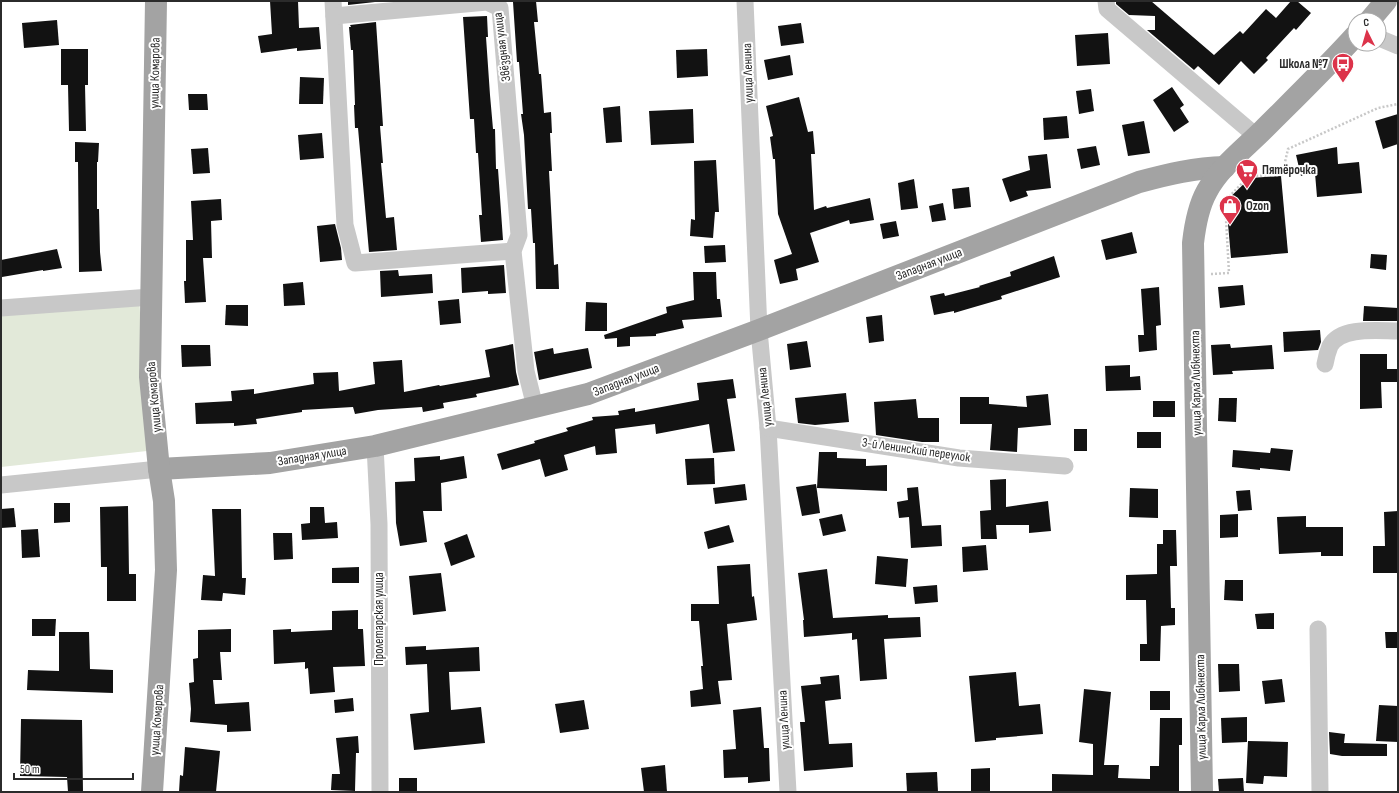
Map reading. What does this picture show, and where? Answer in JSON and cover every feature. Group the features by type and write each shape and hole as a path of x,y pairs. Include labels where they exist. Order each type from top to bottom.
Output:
{"main road":[{"name":"улица Комарова","path":"152,792 166,570 164,501 159,469 150,377 156,1"},
{"path":"1377,12 1386,1"},
{"name":"улица Карла Либкнехта","path":"1202,792 1193,243 1196,224 1200,205 1207,190 1225,167 1325,69 1347,45"},
{"name":"Западная улица","path":"159,469 270,463 375,446 588,394 758,330 1138,182 1181,171 1225,167"}],"street":[{"name":"улица Ленина","path":"745,1 758,330 768,428 788,792"},
{"path":"1106,1 1107,9 1256,136"},
{"name":"Звёздная улица","path":"512,251 355,263 346,225 333,9 487,2 500,8 519,235 512,251 526,372 535,407"},
{"path":"1387,41 1398,46"},
{"path":"1,308 151,297"},
{"path":"1325,364 1331,345 1337,338 1349,332 1398,331"},
{"name":"3-й Ленинский переулок","path":"768,428 959,458 1065,466"},
{"name":"Пролетарская улица","path":"375,446 379,524 380,792"},
{"name":"Западная улица","path":"1,486 159,469"},
{"path":"1318,629 1320,792"}],"path":[{"path":"1209,274 1229,273 1225,201 1249,176 1282,175 1288,149 1378,108 1398,104"}],"green space":[{"path":"139,293 147,451 1,467 1,301"}],"building":[{"path":"270,1 298,1 299,28 319,27 321,49 297,51 297,48 261,53 258,36 272,34"},
{"path":"348,1 375,1 375,2 348,5"},
{"path":"536,1 538,22 534,22 539,74 541,74 544,113 551,112 552,133 550,133 552,171 549,171 554,265 558,264 559,289 536,289 535,243 533,243 531,209 528,209 524,135 521,114 523,114 519,62 517,62 513,2"},
{"path":"1116,1 1151,1 1214,55 1240,31 1243,34 1266,9 1276,18 1291,1 1297,1 1311,13 1296,30 1294,28 1266,58 1268,60 1254,74 1241,61 1219,85 1198,66 1194,70 1147,30 1155,30 1155,16 1129,15 1116,4"},
{"path":"487,16 488,37 486,37 490,95 493,129 495,129 496,169 498,169 503,240 481,242 479,215 482,215 478,153 476,153 474,119 470,119 463,17"},
{"path":"57,20 59,45 24,48 22,23"},
{"path":"376,22 383,126 380,126 383,163 381,163 386,218 394,217 397,250 369,252 358,128 355,128 353,50 351,50 349,27 351,27 350,25"},
{"path":"801,23 804,43 781,46 778,26"},
{"path":"1108,33 1110,64 1077,66 1075,35"},
{"path":"61,49 88,49 88,85 85,85 86,131 69,131 68,85 61,85"},
{"path":"707,49 708,76 677,78 676,50"},
{"path":"790,55 793,75 768,80 764,60"},
{"path":"300,77 324,78 323,104 299,104"},
{"path":"1172,87 1184,105 1180,108 1189,122 1174,132 1153,100"},
{"path":"1091,89 1094,111 1079,114 1076,91"},
{"path":"188,94 207,94 208,110 189,110"},
{"path":"799,97 808,132 813,131 815,154 811,154 814,210 826,206 827,208 870,198 874,220 850,224 849,220 810,233 819,262 796,269 798,280 780,284 774,260 792,254 778,214 775,159 773,159 770,137 773,136 766,106"},
{"path":"620,106 622,142 606,143 603,108"},
{"path":"693,109 694,143 651,145 649,111"},
{"path":"1398,114 1398,144 1383,149 1375,121"},
{"path":"1067,116 1069,138 1044,140 1043,118"},
{"path":"1144,121 1150,153 1128,156 1122,125"},
{"path":"322,133 324,158 300,160 298,135"},
{"path":"75,142 99,143 97,162 97,209 99,209 102,271 79,272 78,162 75,162"},
{"path":"1096,146 1100,165 1081,169 1077,149"},
{"path":"1337,147 1338,164 1359,162 1362,193 1317,197 1315,173 1301,176 1296,155"},
{"path":"208,148 210,173 193,174 191,149"},
{"path":"1047,154 1051,188 1026,191 1028,196 1010,202 1002,179 1030,170 1028,156"},
{"path":"716,160 719,212 715,212 713,238 690,236 691,219 695,220 694,161"},
{"path":"1281,176 1288,253 1231,258 1226,201 1250,178"},
{"path":"914,179 918,208 901,210 898,183"},
{"path":"969,187 971,207 954,209 952,189"},
{"path":"221,199 222,220 211,221 212,258 203,258 206,302 185,303 184,281 186,281 186,240 193,240 191,201"},
{"path":"943,203 946,220 932,222 929,206"},
{"path":"896,221 899,236 883,239 880,224"},
{"path":"335,224 341,248 342,260 320,262 317,226"},
{"path":"1132,232 1137,253 1106,260 1101,240"},
{"path":"725,245 726,262 705,263 704,246"},
{"path":"57,249 62,268 2,277 1,260"},
{"path":"1371,254 1387,255 1386,270 1370,268"},
{"path":"1054,256 1060,277 1001,296 1002,299 954,313 954,311 934,315 930,296 944,293 945,296 980,287 979,286 1011,276 1010,272"},
{"path":"504,265 506,293 488,294 488,291 462,293 461,268"},
{"path":"398,270 399,276 432,274 433,293 381,297 380,271"},
{"path":"693,272 716,272 717,299 720,299 722,317 682,320 684,328 656,334 656,336 630,337 630,346 617,347 617,338 605,339 604,335 667,313 666,307 694,300"},
{"path":"303,282 305,305 284,306 283,284"},
{"path":"1243,285 1245,305 1220,308 1218,287"},
{"path":"1159,287 1161,325 1156,326 1157,350 1139,352 1138,335 1144,335 1141,289"},
{"path":"459,299 461,323 440,325 438,301"},
{"path":"586,302 607,303 607,331 585,331"},
{"path":"226,305 248,305 248,326 225,325"},
{"path":"1364,306 1398,308 1398,321 1363,321"},
{"path":"882,315 884,341 869,343 866,317"},
{"path":"1320,330 1321,342 1318,350 1284,352 1283,332"},
{"path":"807,341 811,367 790,370 787,344"},
{"path":"513,344 519,385 476,394 477,397 443,403 444,408 423,412 422,407 378,410 355,414 353,407 302,410 302,412 256,419 257,424 234,426 234,423 196,424 195,403 232,401 231,391 254,389 254,394 314,384 313,373 338,372 339,391 375,384 373,362 402,360 404,392 490,377 485,350"},
{"path":"1230,344 1231,348 1272,345 1274,369 1232,371 1233,374 1213,375 1211,345"},
{"path":"181,345 210,345 211,366 182,367"},
{"path":"553,348 554,354 588,348 592,368 539,380 534,352"},
{"path":"1360,354 1387,354 1387,369 1398,369 1398,382 1381,382 1382,408 1360,409"},
{"path":"1130,365 1130,377 1140,376 1141,390 1106,391 1105,366"},
{"path":"733,379 736,398 727,399 735,451 713,453 709,424 656,434 655,424 615,429 617,453 596,455 595,446 564,455 568,470 545,477 540,459 502,470 497,454 535,443 534,441 568,431 566,428 593,420 592,417 619,415 618,411 635,408 635,412 699,400 697,383"},
{"path":"846,393 849,422 815,425 798,423 795,398"},
{"path":"1048,394 1051,425 1018,428 1017,452 990,450 992,424 960,424 960,397 989,397 989,404 1027,407 1026,396"},
{"path":"1219,398 1237,398 1236,422 1218,421"},
{"path":"916,399 918,418 939,418 939,442 922,442 876,435 874,402"},
{"path":"1153,401 1175,401 1175,417 1153,417"},
{"path":"1074,429 1087,429 1087,451 1074,451"},
{"path":"1137,432 1161,432 1161,448 1137,448"},
{"path":"1271,448 1293,450 1290,471 1232,467 1233,450 1270,453"},
{"path":"819,452 837,452 837,458 866,459 866,466 887,465 887,491 817,488"},
{"path":"440,456 440,460 464,456 467,478 441,483 442,511 423,511 427,542 400,546 396,523 395,482 415,481 414,458"},
{"path":"714,458 715,484 687,485 685,459"},
{"path":"1006,479 1006,507 1048,501 1051,531 1029,533 1029,525 996,525 997,539 981,539 980,511 991,510 990,480"},
{"path":"745,484 747,500 715,504 713,488"},
{"path":"816,484 820,513 802,516 796,487"},
{"path":"918,487 922,526 941,525 942,546 911,548 909,517 899,518 897,502 908,500 907,488"},
{"path":"1130,488 1158,489 1158,518 1129,517"},
{"path":"1250,490 1252,510 1238,511 1236,491"},
{"path":"54,503 70,503 70,522 54,523"},
{"path":"128,506 129,574 136,574 136,601 107,601 107,567 101,567 100,507"},
{"path":"310,507 324,507 325,523 337,522 338,538 302,540 301,524 310,523"},
{"path":"14,508 16,527 1,528 1,509"},
{"path":"212,509 241,509 242,578 246,578 245,595 223,593 222,601 201,600 203,575 215,576"},
{"path":"1398,511 1398,573 1373,573 1373,546 1385,546 1384,512"},
{"path":"842,514 846,531 823,536 819,519"},
{"path":"1238,514 1238,537 1220,538 1220,515"},
{"path":"1306,516 1306,527 1343,527 1343,556 1321,556 1321,552 1279,554 1277,517"},
{"path":"729,525 734,542 708,549 704,532"},
{"path":"38,529 40,557 22,558 21,530"},
{"path":"1163,530 1176,530 1177,566 1170,566 1171,608 1175,608 1175,625 1161,626 1160,661 1140,661 1140,644 1147,644 1146,600 1126,600 1126,575 1157,574 1157,544 1163,544"},
{"path":"273,533 292,533 293,559 274,560"},
{"path":"467,534 475,557 451,566 444,543"},
{"path":"986,545 988,570 963,572 962,547"},
{"path":"877,556 908,559 906,587 875,584"},
{"path":"750,564 752,597 754,596 757,620 727,624 732,680 718,681 721,704 691,707 690,691 703,689 701,666 703,666 699,621 691,621 691,604 719,604 717,566"},
{"path":"359,567 359,583 332,583 332,568"},
{"path":"827,569 833,618 888,615 888,618 920,617 921,637 884,639 887,679 860,681 857,639 852,640 852,633 804,637 804,620 798,573"},
{"path":"441,573 446,611 413,615 409,576"},
{"path":"1225,580 1243,580 1243,601 1224,600"},
{"path":"937,585 938,602 915,604 913,587"},
{"path":"358,610 358,629 363,629 365,666 333,667 335,692 310,694 308,668 305,669 305,662 274,664 273,630 291,629 291,632 332,630 332,611"},
{"path":"1274,613 1274,629 1257,629 1255,614"},
{"path":"32,619 56,619 55,636 32,636"},
{"path":"231,629 231,652 220,652 222,680 213,680 215,704 249,702 251,731 227,732 227,725 190,722 191,709 189,683 194,682 193,659 198,658 198,630"},
{"path":"59,632 89,632 90,669 113,670 113,693 27,690 28,670 59,671"},
{"path":"1385,632 1398,632 1398,648 1386,648"},
{"path":"426,646 426,650 479,647 480,671 449,672 451,710 481,707 485,743 414,750 410,714 429,712 427,664 406,665 405,647"},
{"path":"1218,664 1239,664 1240,691 1219,692"},
{"path":"1016,672 1019,706 1040,704 1043,734 996,738 996,740 975,742 969,676"},
{"path":"839,675 841,699 825,701 829,744 852,743 853,767 804,771 800,722 805,722 801,686 821,684 820,677"},
{"path":"1282,679 1285,702 1265,704 1262,681"},
{"path":"1084,689 1111,692 1104,765 1119,765 1118,778 1150,779 1150,766 1159,766 1160,718 1182,718 1182,745 1179,745 1179,792 1052,792 1052,774 1093,775 1093,744 1079,742"},
{"path":"1150,691 1170,691 1170,710 1150,710"},
{"path":"353,698 354,711 335,713 334,700"},
{"path":"584,700 589,729 560,733 555,704"},
{"path":"1379,705 1398,706 1398,742 1376,741"},
{"path":"761,707 764,748 769,748 770,781 748,783 748,777 724,778 723,750 736,749 733,710"},
{"path":"1247,717 1247,742 1222,743 1221,718"},
{"path":"21,719 82,720 83,792 68,792 67,777 20,776"},
{"path":"1329,732 1345,734 1344,743 1387,744 1387,756 1342,756 1330,754"},
{"path":"358,736 359,753 356,753 355,791 331,790 332,774 340,774 336,738"},
{"path":"1248,741 1288,742 1287,777 1264,776 1263,784 1246,783"},
{"path":"185,747 220,751 216,792 179,792 180,775 183,776"},
{"path":"665,765 667,792 644,792 641,768"},
{"path":"990,768 990,791 971,791 971,769"},
{"path":"937,772 938,792 907,792 906,773"},
{"path":"399,778 417,778 417,792 399,792"},
{"path":"1243,778 1244,792 1219,792 1218,779"}],"place":[{"name":"Школа №7","path":"1343,84"},
{"name":"Пятёрочка","path":"1247,190"},
{"name":"Ozon","path":"1230,226"}]}
